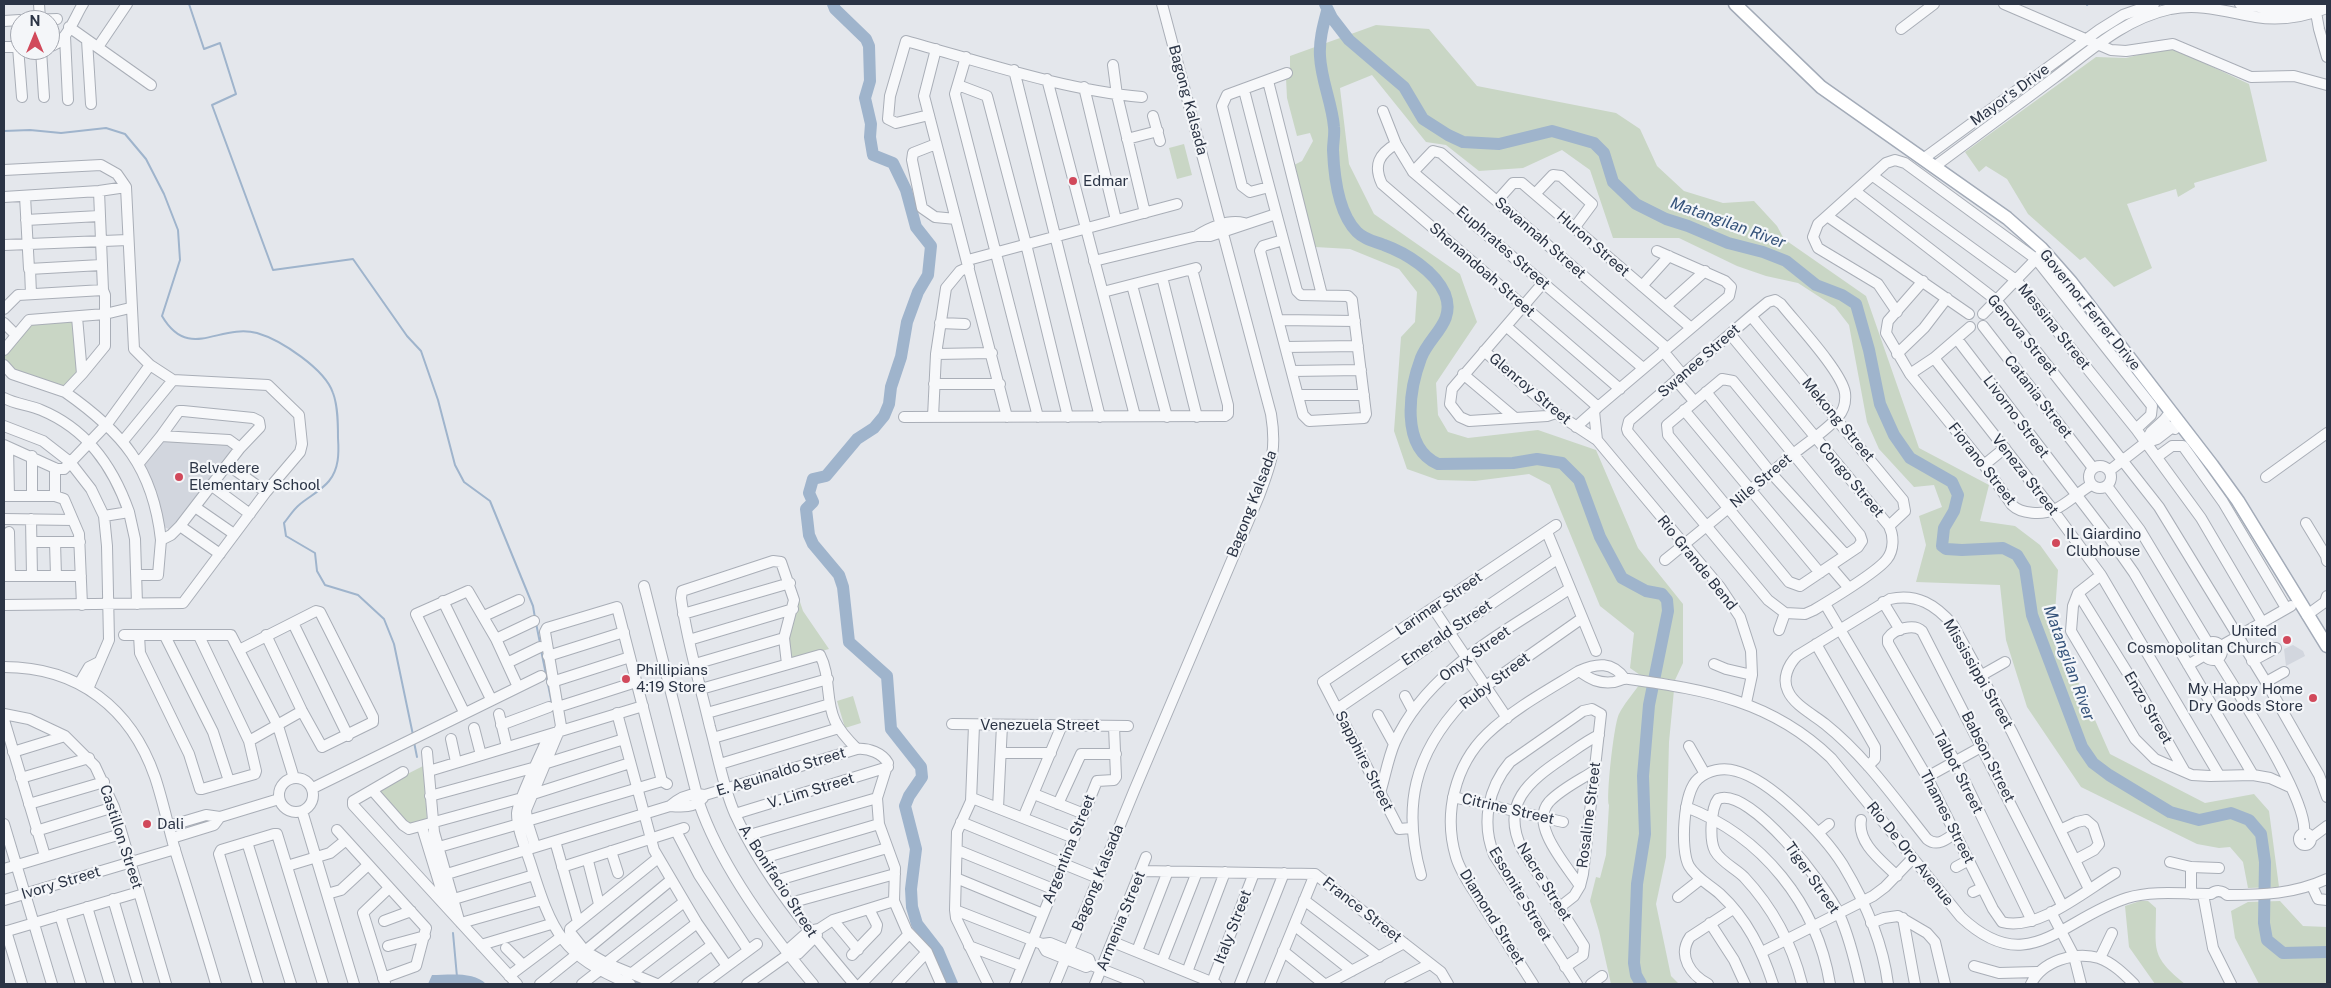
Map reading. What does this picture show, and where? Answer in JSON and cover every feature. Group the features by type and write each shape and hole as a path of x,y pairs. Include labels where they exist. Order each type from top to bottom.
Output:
{"main road":[{"name":"Governor Ferrer Drive","path":"1735,4 1821,87 2007,218 2040,255 2071,282 2172,421 2238,501 2327,646"}],"street":[{"path":"60,40 67,32 83,4"},
{"path":"98,47 127,4"},
{"name":"Bagong Kalsada","path":"1055,984 1273,458 1275,441 1271,414 1162,4"},
{"path":"1901,29 1934,4"},
{"path":"2004,4 2059,26 2098,46 2126,51 2172,44 2250,76 2294,76 2327,85"},
{"name":"Mayor's Drive","path":"1929,163 2086,39 2123,15 2154,4"},
{"path":"2240,4 2278,10 2327,8"},
{"name":"Mayor's Drive","path":"1929,163 2098,46 2118,30 2136,20 2171,9 2210,7 2268,18 2295,17 2316,7"},
{"path":"2316,7 2327,57"},
{"path":"67,32 87,40 152,85"},
{"path":"67,32 68,100"},
{"path":"87,40 91,104"},
{"path":"929,115 896,123 888,120 890,96 906,41 1047,79 1117,95 1142,97"},
{"path":"936,50 924,96 1007,417"},
{"path":"966,57 955,94 1038,417"},
{"path":"20,60 22,97"},
{"path":"42,60 44,97"},
{"path":"1113,65 1126,139 1145,213"},
{"path":"1014,70 1100,417"},
{"path":"1269,187 1250,192 1242,186 1222,106 1227,95 1288,73"},
{"path":"1047,79 1135,416"},
{"path":"1268,80 1322,295"},
{"path":"958,85 987,96 1026,244 1068,417"},
{"path":"1084,87 1116,220"},
{"path":"1244,90 1276,214 1284,240 1298,294 1350,297 1355,321 1364,395 1366,414 1364,418 1309,421 1304,415 1260,251 1263,246 1284,240"},
{"name":"Euphrates Street","path":"1383,112 1396,144 1413,172 1643,368"},
{"path":"1126,139 1159,136 1153,116"},
{"path":"936,144 913,153 912,160 922,208 935,217 956,219"},
{"name":"Shenandoah Street","path":"1396,144 1383,152 1378,159 1379,177 1382,184 1620,389"},
{"name":"Savannah Street","path":"1413,172 1429,154 1437,151 1497,201 1665,350 1694,401"},
{"path":"1924,281 1897,312 1878,284 1818,248 1814,237 1814,231 1827,216 1886,163 1901,161 2040,255 2152,406 2151,415 2136,429"},
{"path":"4,170 101,165 116,174 126,187 130,308 134,349 150,365 173,380 265,384 275,390 298,413 302,448 266,492 183,602 108,605 4,605"},
{"path":"1535,194 1553,176 1561,176 1592,204 1575,228"},
{"name":"Messina Street","path":"1873,176 2016,280 2136,429 2201,518 2262,622"},
{"name":"Huron Street","path":"1497,201 1509,186 1518,182 1535,194 1690,326"},
{"path":"4,197 99,191 126,187"},
{"path":"65,392 105,346 106,314 101,265 99,191"},
{"name":"Genova Street","path":"1855,191 1996,300 2159,507 2184,545 2237,637 2266,682 2319,775 2327,797"},
{"path":"25,196 31,294"},
{"path":"933,417 936,354 940,324 949,284 968,263 997,252 1177,204"},
{"path":"1094,261 1197,236 1210,236 1222,228 1237,228 1244,223 1276,214"},
{"path":"26,220 99,216"},
{"path":"1827,216 1924,281 1969,314"},
{"path":"4,245 128,240"},
{"path":"1576,427 1731,292 1729,284 1705,271 1658,251"},
{"path":"1983,314 2040,255"},
{"path":"1642,286 1669,256"},
{"path":"30,269 101,265"},
{"path":"904,417 1226,416 1229,411 1194,269 1103,292"},
{"path":"1666,306 1705,271"},
{"path":"1162,277 1197,417"},
{"path":"1543,282 1452,389 1450,404 1460,417 1478,421 1547,416 1556,413"},
{"path":"1132,285 1167,417"},
{"path":"4,309 16,296 103,290"},
{"path":"1897,354 1924,328 1947,298"},
{"name":"Swanee Street","path":"1707,526 1628,432 1626,426 1629,420 1768,302 1775,300 1781,304 1840,379 1845,400 1837,418"},
{"path":"4,350 15,334 29,320 106,314 130,308"},
{"path":"1978,311 1983,314 1985,321 1983,326 1977,329 1970,327 1967,322 1969,314 1978,311"},
{"name":"Fiorano Street","path":"1897,312 1888,321 1886,329 1897,354 1910,374 1984,465 2016,509 2028,512 2054,510 2091,484"},
{"name":"Mekong Street","path":"1751,316 1903,500 1905,511 1890,526"},
{"path":"77,317 82,374"},
{"path":"1279,320 1355,321"},
{"path":"4,324 15,334"},
{"path":"940,324 965,324"},
{"path":"1506,326 1596,409 1597,440"},
{"name":"Catania Street","path":"1983,326 2093,468"},
{"path":"1910,374 1934,358 1970,327"},
{"name":"Congo Street","path":"1730,334 1890,526 1892,544 1888,557 1883,564 1825,604 1805,614 1785,613"},
{"name":"Livorno Street","path":"1957,339 2134,573 2253,775"},
{"path":"1286,347 1358,346"},
{"name":"Glenroy Street","path":"1484,351 1556,413 1576,427"},
{"path":"936,354 992,353"},
{"name":"Veneza Street","path":"1934,358 2054,510 2101,575 2219,775"},
{"path":"4,365 12,374 65,392 107,424 123,441 139,463 152,498 160,540 158,575 137,575"},
{"path":"58,497 7,496 6,446 62,470 107,424 150,365"},
{"path":"1292,371 1361,370"},
{"path":"1464,374 1514,417"},
{"path":"1722,379 1733,381 1860,535 1861,544 1804,584 1795,586 1789,582 1668,435 1667,425 1706,392 1722,379"},
{"path":"123,441 173,380"},
{"path":"934,384 1000,384"},
{"path":"1706,392 1771,472 1846,555"},
{"path":"1298,394 1364,395"},
{"path":"4,398 42,410 72,427 90,442 121,487 135,539 137,604"},
{"path":"1684,410 1820,573"},
{"path":"139,463 179,411 253,418 259,421 260,427 240,448 180,526 172,535 160,540"},
{"name":"Nile Street","path":"1665,560 1837,418"},
{"path":"2109,471 2145,443 2151,432 2172,421"},
{"path":"4,426 43,441 70,462 91,489 104,516 108,644 88,689"},
{"name":"Rio Grande Bend","path":"1576,427 1597,440 1720,587 1740,617 1748,637 1752,675 1746,703"},
{"path":"2266,477 2327,433"},
{"path":"161,436 229,440 240,448"},
{"path":"2157,458 2172,446 2183,446 2223,502 2286,608"},
{"path":"1984,465 2005,448"},
{"path":"32,456 32,496"},
{"path":"228,465 266,492"},
{"path":"2102,466 2109,471 2111,479 2107,486 2099,489 2091,484 2088,476 2093,468 2102,466"},
{"path":"54,468 58,497 73,520 80,542 82,605"},
{"path":"212,486 250,514"},
{"path":"2107,486 2140,530 2208,643"},
{"path":"195,507 234,534"},
{"path":"104,516 129,512"},
{"path":"4,519 73,520"},
{"path":"31,519 32,576"},
{"path":"2306,523 2326,556 2327,561"},
{"name":"Larimar Street","path":"1323,682 1556,525"},
{"path":"180,526 220,554"},
{"path":"1707,526 1768,600 1785,613 1779,630"},
{"path":"9,532 7,576 81,576"},
{"path":"1547,532 1581,619 1596,651"},
{"path":"32,542 80,542"},
{"path":"55,542 56,576"},
{"name":"Emerald Street","path":"1337,709 1448,631 1557,559"},
{"name":"A. Bonifacio Street","path":"790,583 783,564 778,561 682,591 683,614 726,789 735,814 760,859 790,903 854,984"},
{"path":"1830,566 1848,587"},
{"path":"2101,575 2078,592 2071,613 2072,634 2135,739 2155,759 2185,772 2200,776 2253,775 2275,780 2290,787"},
{"path":"683,614 790,583 794,593 793,608 785,627 784,638 787,664"},
{"path":"644,586 700,797 721,855 788,954 814,984"},
{"name":"Onyx Street","path":"1380,794 1394,744 1413,711 1435,684 1467,658 1569,589"},
{"path":"464,712 416,614 442,601 468,591 496,639 518,687"},
{"name":"Enzo Street","path":"2078,592 2140,693 2185,772"},
{"path":"2307,615 2325,602 2327,596"},
{"name":"Mississippi Street","path":"1955,833 1940,843 1930,842 1843,738 1796,701 1787,690 1786,678 1791,662 1840,628 1883,602 1897,597 1932,604 1953,625 1982,675 2089,889"},
{"path":"484,616 519,600"},
{"path":"442,601 491,699"},
{"path":"2221,646 2299,601"},
{"path":"1883,602 1900,630"},
{"name":"Thames Street","path":"1825,604 1928,777 1969,860 1977,890 2002,922 2020,925 2032,921 2062,906 2115,873"},
{"path":"439,847 523,822 637,789 664,783 617,607 547,628 545,632 554,707 561,726 554,734 536,767 517,811 523,822 530,848 534,875 551,924 561,937 581,953 625,980 658,984 712,945"},
{"path":"689,640 793,608"},
{"path":"1432,608 1507,718"},
{"path":"240,650 266,635 316,611 320,612 373,717 373,722 348,736 322,747 302,712 266,635"},
{"name":"Ruby Street","path":"1421,875 1411,828 1412,794 1418,772 1449,718 1485,685 1581,619"},
{"path":"496,639 534,621"},
{"path":"293,623 348,736"},
{"name":"Babson Street","path":"1900,630 1915,627 1922,631 1983,746 2062,906"},
{"name":"Talbot Street","path":"1900,630 1890,634 1888,643 1955,761 2032,921"},
{"path":"548,656 624,632"},
{"path":"124,635 231,635 278,726 294,778"},
{"path":"139,636 140,653 189,754 200,789 255,774 256,771 249,741 199,636"},
{"path":"165,636 213,732 229,782"},
{"path":"695,664 784,638"},
{"path":"2208,643 2215,642 2221,646 2222,653 2217,659"},
{"path":"2205,655 2205,647 2208,643"},
{"path":"1816,644 1875,747 1875,759 1868,766"},
{"path":"507,663 540,647"},
{"path":"2252,660 2276,648"},
{"path":"701,689 820,655 828,679 830,704 839,728 857,749 867,749 886,760 888,767 877,798 879,824 895,868 894,902 910,934 927,952 936,982"},
{"path":"2188,665 2205,655"},
{"path":"2205,655 2210,659 2217,659"},
{"path":"552,682 630,657"},
{"path":"2217,659 2282,767 2302,815 2307,836 2327,826"},
{"path":"79,684 89,667 99,662"},
{"path":"1982,675 2005,662"},
{"name":"Rio De Oro Avenue","path":"1507,718 1578,671 1591,666 1605,664 1617,670 1625,678"},
{"path":"1714,664 1752,675"},
{"path":"4,667 46,672 79,684 115,709 133,732 155,777 216,984"},
{"name":"Rio De Oro Avenue","path":"1578,671 1591,679 1602,682 1625,678 1714,693 1746,703 1770,714 1815,743 1850,779 1961,918 1979,934 2001,944 2021,946 2044,940 2109,905 2128,898 2150,894 2207,894 2219,891 2227,894 2280,894 2312,886 2327,879"},
{"path":"2266,682 2284,672"},
{"path":"313,788 464,712 541,676"},
{"path":"707,713 828,679"},
{"path":"507,747 500,720 554,707 636,682"},
{"name":"Sapphire Street","path":"1323,682 1399,829 1411,828"},
{"path":"1405,696 1413,711"},
{"path":"713,738 830,704"},
{"path":"429,771 643,706"},
{"name":"Essonite Street","path":"1577,984 1494,856 1488,833 1488,805 1502,772 1521,753 1583,711 1592,709 1602,714"},
{"path":"249,741 302,712"},
{"name":"Castillon Street","path":"4,714 29,719 65,736 89,758 104,782 114,807 166,984"},
{"path":"617,714 650,839 658,858 697,923 727,966"},
{"name":"Rosaline Street","path":"1560,907 1574,896 1580,886 1586,858 1594,772 1602,714"},
{"path":"1378,715 1394,744"},
{"name":"Diamond Street","path":"1507,718 1486,734 1467,760 1453,796 1451,828 1456,858 1473,890 1533,984"},
{"path":"4,720 45,856"},
{"name":"Venezuela Street","path":"952,724 1128,726"},
{"path":"974,725 972,798 958,832 955,910 956,918 988,984"},
{"path":"998,808 1002,725"},
{"path":"1023,818 1052,753 1062,725"},
{"name":"Argentina Street","path":"1015,984 1022,966 1037,942 1043,914 1097,782 1114,780 1116,777 1114,726"},
{"path":"474,728 481,755"},
{"path":"720,764 839,728"},
{"path":"523,822 526,810 547,763 554,734"},
{"name":"Nacre Street","path":"1565,967 1583,955 1584,946 1518,842 1516,812 1523,791 1530,782 1599,734"},
{"path":"13,752 65,736"},
{"path":"451,739 456,762"},
{"path":"547,763 624,739"},
{"path":"1689,746 1705,774"},
{"path":"1928,777 1983,746"},
{"name":"E. Aguinaldo Street","path":"447,874 644,813 670,806 682,808 700,797 857,749"},
{"path":"427,752 432,823 460,922"},
{"path":"1001,752 1052,753"},
{"path":"1058,804 1081,754 1116,754"},
{"path":"21,778 89,758"},
{"path":"533,794 630,763"},
{"path":"430,796 536,767"},
{"name":"V. Lim Street","path":"735,814 888,767"},
{"path":"1773,984 1762,952 1733,909 1700,879 1686,860 1686,807 1690,790 1694,783 1705,774 1714,770 1739,767 1819,832 1842,864 1862,901 1871,923 1888,984"},
{"path":"403,772 353,801 353,805 517,984"},
{"path":"1580,886 1551,842 1544,827 1544,808 1550,801 1594,772"},
{"path":"294,778 307,781 313,788 313,800 302,811 287,809 279,798 279,792 284,783 294,778"},
{"path":"29,804 104,782"},
{"path":"372,790 406,828 413,829 522,798"},
{"path":"1034,794 1084,814"},
{"name":"Citrine Street","path":"1453,796 1563,822"},
{"name":"Tiger Street","path":"1712,817 1715,804 1724,797 1737,801 1768,823 1803,860 1839,913 1860,984"},
{"path":"169,826 206,815 220,817 279,798"},
{"path":"746,836 877,798"},
{"path":"972,798 1074,838"},
{"path":"36,831 114,807"},
{"path":"1686,807 1712,817 1727,826 1766,858 1803,907 1813,926 1828,970 1830,984"},
{"path":"302,811 354,984"},
{"path":"172,838 214,825 220,817"},
{"path":"1712,817 1713,843 1716,852 1743,876 1766,905 1788,939 1802,984"},
{"path":"1861,820 1860,831 1864,840 1897,876"},
{"path":"2060,830 2082,820 2086,820 2093,826 2099,844 2075,860"},
{"path":"961,822 1098,878"},
{"path":"4,824 52,984"},
{"path":"760,859 879,824"},
{"path":"1819,832 1829,824"},
{"path":"422,827 446,907"},
{"path":"337,830 424,925 425,936 416,966 384,981 363,913 389,888"},
{"path":"562,867 680,830 699,875 748,950"},
{"path":"4,869 121,834"},
{"path":"258,984 219,854 221,850 277,834 323,984"},
{"path":"287,866 333,851 346,840"},
{"path":"555,841 578,922"},
{"path":"247,842 290,984"},
{"path":"775,881 887,848"},
{"name":"Ivory Street","path":"4,900 175,849"},
{"path":"957,850 1053,889"},
{"path":"611,851 618,873"},
{"name":"Armenia Street","path":"1095,984 1096,967 1113,942 1146,857"},
{"path":"581,953 570,929 658,858"},
{"path":"1762,952 1879,892 1913,858"},
{"path":"588,860 599,904"},
{"path":"1956,866 1969,860"},
{"path":"2170,862 2191,867 2219,868"},
{"path":"327,894 340,890 368,865"},
{"path":"2191,867 2191,894"},
{"name":"France Street","path":"1141,871 1315,874 1441,972 1448,984"},
{"path":"1137,951 1168,871"},
{"path":"1162,961 1197,872"},
{"path":"1187,972 1226,872"},
{"name":"Italy Street","path":"1214,983 1254,872"},
{"path":"1240,984 1284,873"},
{"path":"790,903 895,874"},
{"path":"1270,984 1315,874"},
{"path":"454,899 534,875"},
{"path":"956,878 1043,914"},
{"path":"1678,897 1700,879"},
{"path":"540,984 671,880"},
{"path":"2312,886 2318,899 2327,900"},
{"path":"22,984 5,931 139,892"},
{"path":"2207,894 2213,948 2231,984"},
{"path":"112,900 138,984"},
{"path":"460,922 542,900"},
{"path":"1304,900 1379,957"},
{"path":"582,984 684,902"},
{"path":"747,984 788,954 791,947 833,920 894,902"},
{"path":"86,907 110,984"},
{"path":"833,920 855,952 876,930 877,925 869,909"},
{"path":"1708,984 1695,976 1689,967 1684,952 1686,943 1690,937 1733,909"},
{"path":"955,910 1037,942 1046,951 1067,955 1086,967 1096,967 1139,984"},
{"path":"384,921 411,911"},
{"path":"2051,912 2074,956 2081,984"},
{"path":"60,915 81,984"},
{"path":"1871,923 1889,916 1903,918 1927,933 1935,942 1945,984"},
{"path":"1903,918 1916,984"},
{"path":"625,980 697,923"},
{"path":"481,945 551,924"},
{"path":"1710,924 1734,960 1744,984"},
{"path":"1294,925 1352,971"},
{"path":"2100,958 2112,933"},
{"path":"861,984 910,934"},
{"path":"388,946 425,936"},
{"path":"509,976 561,937"},
{"path":"1113,942 1214,983"},
{"path":"1283,951 1325,984 1379,957 1404,942"},
{"path":"703,984 758,944"},
{"path":"970,946 1022,966"},
{"path":"506,948 523,965"},
{"path":"896,984 927,952"},
{"path":"2031,984 2038,972 2046,966 2074,956 2100,958 2113,965 2134,984"},
{"path":"1390,984 1430,964"},
{"path":"1974,966 1999,973 2038,972"},
{"path":"1996,984 1999,973"},
{"path":"1591,984 1602,976"}],"shaded area":[{"name":"Belvedere Elementary School","path":"163,437 228,442 233,448 172,528 169,529 161,526 142,462"},
{"path":"2293,645 2303,651 2305,656 2286,666 2284,649"}],"green space":[{"path":"1376,25 1429,29 1477,86 1616,113 1640,129 1657,166 1684,191 1723,203 1754,201 1777,226 1784,239 1866,296 1919,448 1989,485 1980,521 2015,526 2040,545 2058,570 2054,627 2110,754 2205,803 2254,794 2269,811 2279,887 2248,888 2243,862 2230,847 2219,848 2197,844 2081,787 2027,707 2006,640 2000,585 1916,582 1926,545 1919,516 1942,507 1934,485 1914,487 1879,449 1867,422 1849,325 1835,307 1798,283 1766,276 1737,266 1679,238 1613,238 1590,170 1562,150 1523,168 1479,171 1446,145 1426,142 1372,75 1340,88 1349,164 1374,214 1460,274 1477,322 1436,383 1438,415 1448,432 1468,438 1538,430 1596,450 1638,548 1683,604 1683,663 1675,680 1640,675 1630,668 1634,633 1600,606 1550,485 1529,474 1475,481 1438,480 1407,469 1394,431 1401,337 1415,322 1417,292 1399,269 1350,249 1315,247 1294,165 1302,161 1313,141 1310,133 1297,136 1287,98 1286,78 1290,77 1290,56"},
{"path":"2170,47 2249,84 2267,161 2194,183 2195,187 2178,197 2176,189 2127,204 2152,268 2114,287 2085,257 2080,260 2028,214 2007,179 1986,166 1979,172 1965,152 2096,57 2126,58"},
{"path":"1184,144 1192,175 1177,179 1169,148"},
{"path":"76,317 82,374 65,392 4,365 4,350 26,321"},
{"path":"798,596 803,611 829,649 791,660 786,640 797,607"},
{"path":"1639,685 1674,690 1669,742 1666,857 1656,904 1671,976 1679,984 1611,984 1590,901 1596,877 1600,878 1606,855 1608,799 1617,720 1623,707"},
{"path":"853,696 861,723 845,728 837,701"},
{"path":"423,766 427,819 408,824 376,790"},
{"path":"2140,901 2148,901 2156,908 2156,943 2160,959 2185,984 2155,984 2129,947 2125,906"},
{"path":"2280,901 2303,926 2327,927 2327,984 2259,984 2235,938 2231,911 2248,902"}],"water":[{"path":"432,975 468,975 486,984 428,984"}],"waterway":[{"path":"189,4 204,49 220,43 236,94 212,105 273,270 353,259 407,336 421,351 438,400 455,465 464,482 490,501 533,606 535,618"},
{"path":"833,4 835,9 866,39 869,46 870,81 865,98 871,124 870,137 873,155 893,163 906,190 916,227 931,246 928,275 918,292 907,322 901,357 884,416 874,428 857,439 826,476 813,479 809,493 813,502 806,509 809,535 813,544 839,575 843,587 849,642 887,676 891,729 921,767 922,777 909,796 905,806 916,849 911,889 912,907 917,924 938,951 952,984"},
{"name":"Matangilan River","path":"1325,4 1332,18 1349,40 1404,87 1423,119 1448,135 1463,142 1499,144 1552,131 1594,143 1604,153 1613,182 1636,204 1666,219 1728,243 1763,252 1786,261 1816,285 1842,295 1856,304 1869,350 1880,404 1894,435 1910,458 1952,482 1958,495 1954,511 1944,528 1942,546 1946,549 1962,550 2003,548 2017,555 2025,568 2032,615 2082,747 2093,763 2109,775 2170,812 2199,820 2231,813 2249,820 2261,834 2265,862 2264,923 2267,940 2283,953 2327,952"},
{"path":"1327,11 1321,39 1321,65 1333,118 1336,182 1345,215 1363,237 1393,248 1427,270 1445,294 1447,304 1445,320 1421,358 1413,386 1411,417 1418,445 1426,456 1438,464 1513,463 1537,459 1562,463 1579,480 1600,537 1622,578 1646,591 1662,594 1667,600 1668,611 1649,705 1643,776 1645,834 1637,884 1634,963 1636,975 1641,984"},
{"path":"4,131 30,130 61,133 106,128 125,134 146,159 164,194 178,230 180,260 162,316 172,330 183,337 194,339 243,331 257,333 278,342 301,357 312,365 328,384 335,398 337,415 337,466 326,485 297,507 284,523 286,536 315,553 317,571 325,585 358,595 384,619 394,644 413,735"},
{"path":"536,623 540,643"},
{"path":"541,650 552,704"},
{"path":"414,742 417,757"},
{"path":"453,933 457,977"},
{"path":"632,980 642,984"}],"place":[{"name":"Edmar","path":"1073,181"},
{"name":"Belvedere Elementary School","path":"179,477"},
{"name":"IL Giardino Clubhouse","path":"2056,543"},
{"name":"United Cosmopolitan Church","path":"2287,640"},
{"name":"Phillipians 4:19 Store","path":"626,679"},
{"name":"My Happy Home Dry Goods Store","path":"2313,698"},
{"name":"Dali","path":"147,824"}]}
